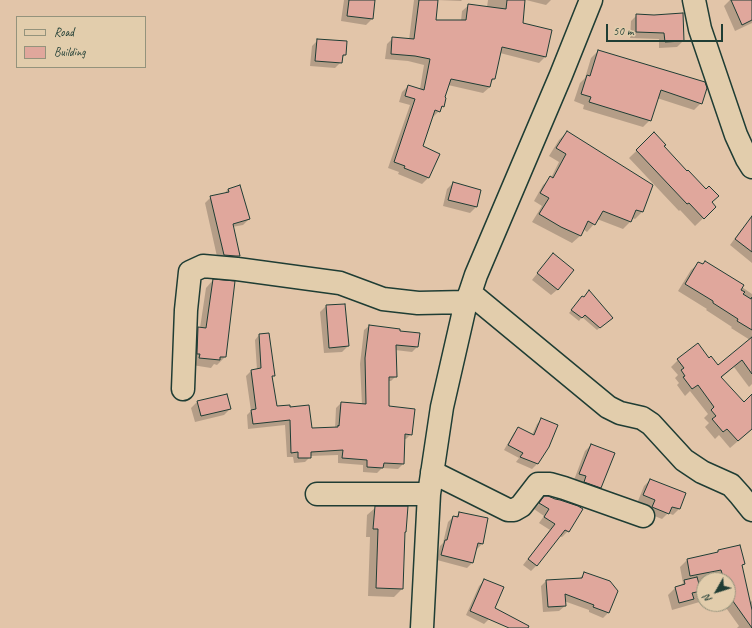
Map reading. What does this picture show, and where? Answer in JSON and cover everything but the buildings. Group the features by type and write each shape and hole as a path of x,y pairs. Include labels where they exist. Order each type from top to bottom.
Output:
{"street":[{"path":"422,628 429,494 432,472 442,407 468,298 476,275 561,75 591,0"},
{"path":"694,0 700,29 736,135 747,160 752,167"},
{"path":"183,389 186,310 190,272 203,266 237,268 340,284 383,299 418,303 468,298 608,407 620,413 642,418 651,424 684,460 702,472 731,486 752,510"},
{"path":"432,472 508,510 514,510 521,506 538,484 550,484 643,516"},
{"path":"317,494 429,494"}]}
